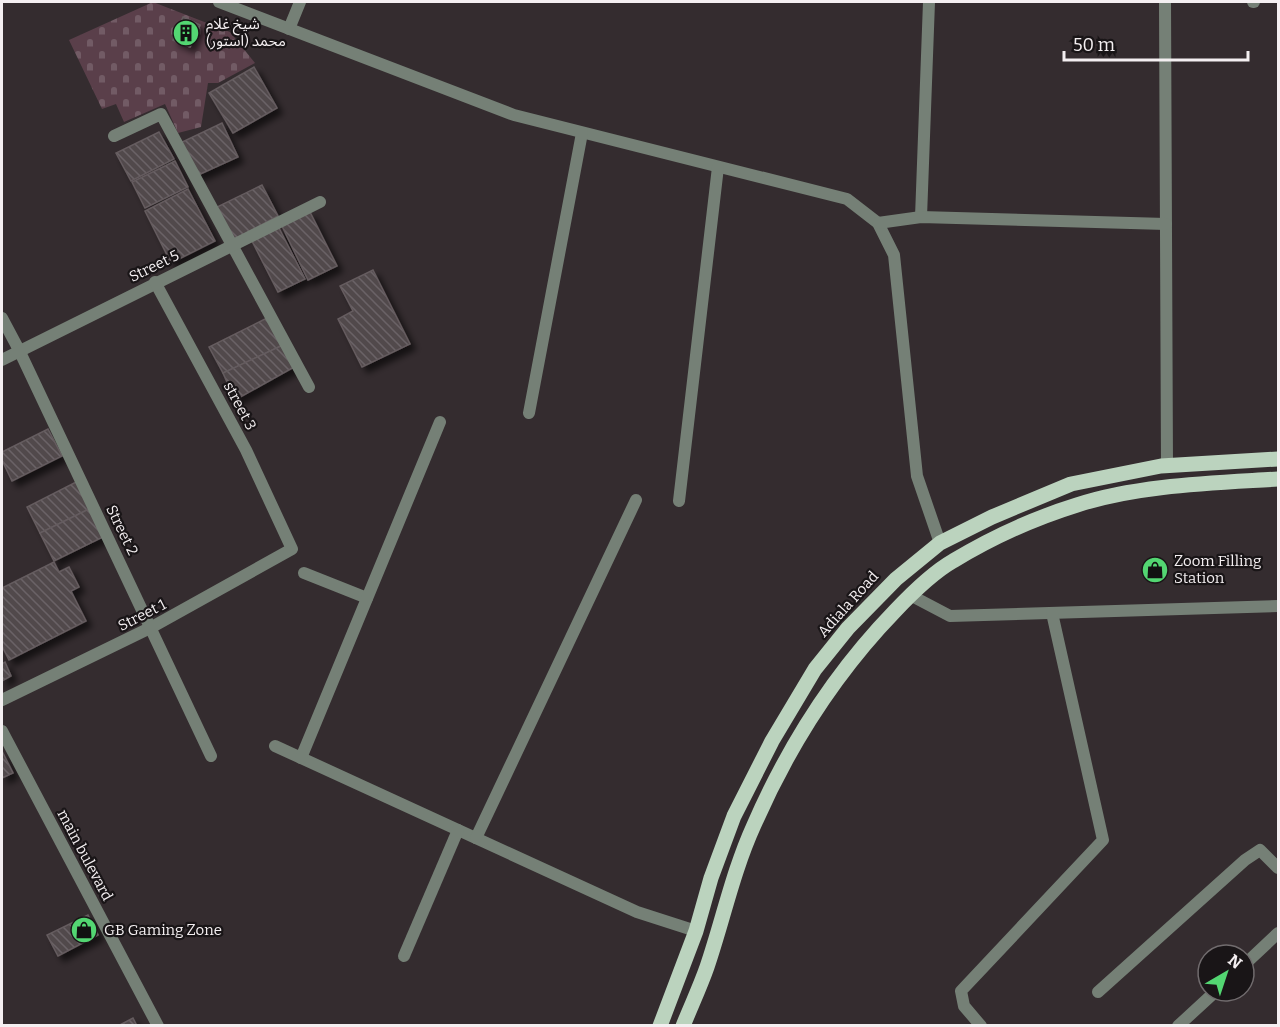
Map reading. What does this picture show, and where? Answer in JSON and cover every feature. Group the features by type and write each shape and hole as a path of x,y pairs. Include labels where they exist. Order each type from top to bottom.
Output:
{"main road":[{"name":"Adiala Road","path":"660,1026 696,931 711,878 734,816 772,741 815,669 848,628 896,579 940,543 992,517 1071,484 1167,465 1278,459"},
{"path":"683,1026 707,966 753,825 791,751 833,682 864,642 910,595 952,561 1001,536 1078,504 1164,487 1278,479"}],"street":[{"path":"219,2 514,115 847,200 878,223 894,255 917,476 940,543"},
{"path":"290,29 300,2"},
{"path":"921,217 929,2"},
{"path":"1165,2 1167,465"},
{"path":"114,136 161,114 309,387"},
{"path":"529,413 582,133"},
{"path":"679,501 718,167"},
{"name":"Street 5","path":"2,360 320,201"},
{"path":"878,223 921,217 1166,224"},
{"name":"street 3","path":"155,282 246,450 292,549"},
{"name":"Street 2","path":"2,318 20,350 211,756"},
{"path":"301,758 440,422"},
{"path":"476,838 636,500"},
{"name":"Street 1","path":"2,699 152,627 292,549"},
{"path":"304,573 367,598"},
{"path":"910,595 950,616 1278,606"},
{"path":"981,1026 964,1006 962,991 1103,840 1053,613"},
{"name":"main bulevard","path":"2,731 158,1026"},
{"path":"275,746 636,912 696,931"},
{"path":"404,956 458,830"},
{"path":"1098,992 1252,855 1260,850 1278,868"},
{"path":"1256,954 1278,933"},
{"path":"1178,1026 1203,1003"}],"green space":[{"path":"153,2 230,32 255,63 218,83 208,83 201,127 178,133 165,104 124,122 116,104 102,109 69,40"}],"building":[{"name":"شیخ غلام محمد (استور)","path":"183,17 200,25 190,47 173,40"},
{"path":"254,67 277,108 233,133 209,93"},
{"path":"222,123 238,157 196,176 180,143"},
{"path":"159,132 174,159 131,181 116,153"},
{"path":"175,161 188,187 145,208 132,182"},
{"path":"262,185 278,216 231,241 215,208"},
{"path":"188,189 215,241 171,263 145,211"},
{"path":"310,212 337,266 308,280 282,226"},
{"path":"279,228 305,279 278,292 252,241"},
{"path":"373,270 410,344 362,367 338,319 353,311 340,286"},
{"path":"269,317 283,345 223,373 209,347"},
{"path":"283,345 296,366 235,400 223,373"},
{"path":"48,429 62,456 12,481 2,460 2,452"},
{"path":"78,481 89,509 40,533 27,507"},
{"path":"89,509 103,537 54,561 40,533"},
{"path":"54,562 59,572 69,567 79,587 71,591 86,621 9,660 2,646 2,588"},
{"path":"5,662 11,676 2,681 2,664"},
{"path":"2,751 13,773 2,778"},
{"path":"88,915 98,935 58,956 47,935"},
{"path":"133,1018 137,1026 118,1026"}],"place":[{"name":"شیخ غلام محمد (استور)","path":"186,33"},
{"name":"Zoom Filling Station","path":"1155,570"},
{"name":"GB Gaming Zone","path":"84,930"}]}
